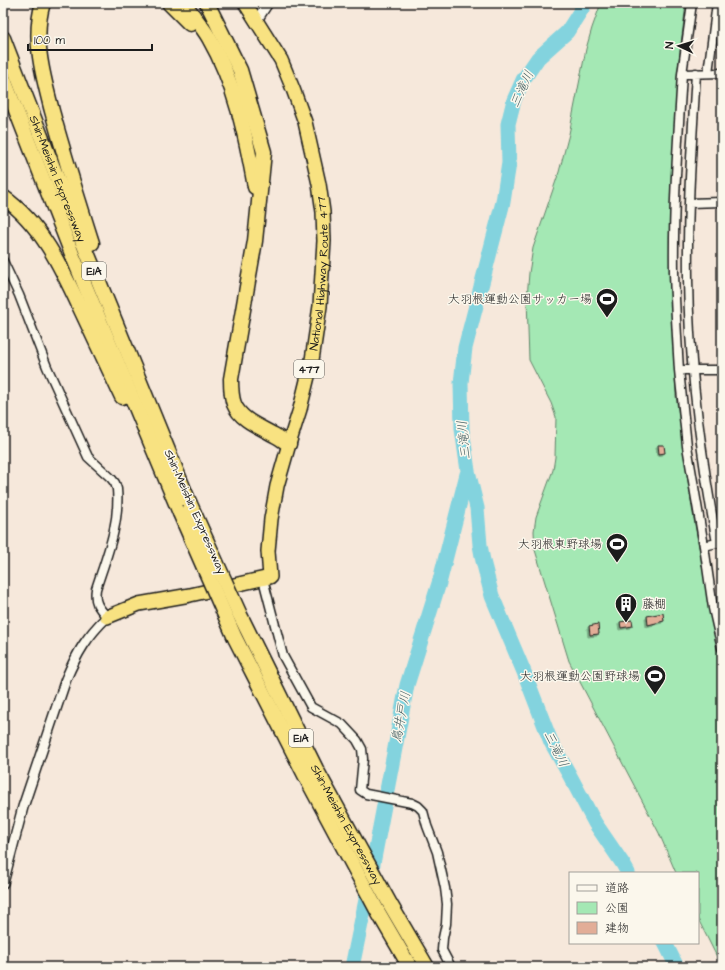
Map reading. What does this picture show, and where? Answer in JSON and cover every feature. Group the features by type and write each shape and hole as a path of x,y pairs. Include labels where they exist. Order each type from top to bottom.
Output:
{"highway":[{"path":"43,3 39,20 38,40 49,97 61,144 117,327"},
{"path":"169,3 190,24 227,75"},
{"path":"184,3 209,38 227,75 249,153 258,205"},
{"path":"196,3 240,70"},
{"path":"207,3 240,70 264,152 258,205 256,241 231,379 231,394 234,405 250,422 289,444"},
{"name":"National Highway Route 477","path":"246,3 281,60 296,95 305,122 319,184 323,212 324,241 320,306 310,367 300,409 277,486 271,519 268,551 270,578 263,579"},
{"name":"Shin-Meishin Expressway","path":"3,38 68,206 189,502 240,614 316,769 426,967"},
{"name":"Shin-Meishin Expressway","path":"3,77 74,259 172,495 235,638 308,781 378,912 410,967"},
{"path":"3,197 20,210 34,226 62,270 122,398 172,495"},
{"path":"107,617 139,604 190,595 263,579"}],"street":[{"path":"257,20 268,3"},
{"path":"692,3 682,74 675,202 674,273 678,370 687,446 713,608 722,648"},
{"path":"708,73 717,3"},
{"path":"696,73 689,203 688,278 692,370 701,450 720,543 704,546"},
{"path":"682,74 722,73"},
{"path":"689,203 722,202"},
{"path":"3,261 19,295 47,367 88,457 111,478 115,483 118,494 116,527 95,595 99,609 107,617 96,627 83,644 66,679 23,807 3,884"},
{"path":"678,370 722,370"},
{"path":"263,579 283,656 310,708 342,724 357,740 362,750 363,759 360,790 366,794 412,803 423,811 437,852 445,888 447,904 442,950 451,967"}],"green space":[{"path":"601,3 686,3 677,77 670,271 676,396 692,508 722,666 722,967 699,921 699,872 676,872 659,833 569,661 535,550 534,531 536,517 553,470 555,457 556,417 551,403 529,360 527,298 529,273 533,248 559,172 569,134 586,49"}],"building":[{"path":"658,445 664,445 665,453 659,454"},
{"path":"663,613 664,621 648,625 647,616"},
{"name":"藤棚","path":"632,620 633,626 621,628 620,622"},
{"path":"598,624 599,634 590,635 589,626"}],"waterway":[{"name":"三滝川","path":"584,3 567,32 538,58 523,80 514,100 508,124 509,163 503,202 465,348 461,383 462,429 468,471 477,508 480,545 492,596 551,742 595,823 627,872"},
{"name":"鳥井戸川","path":"352,967 407,685 440,580 467,474"},
{"name":"三滝川","path":"666,944 677,967"}],"place":[{"name":"大羽根運動公園サッカー場","path":"607,318"},
{"name":"大羽根東野球場","path":"617,564"},
{"name":"藤棚","path":"626,624"},
{"name":"大羽根運動公園野球場","path":"655,696"}]}
